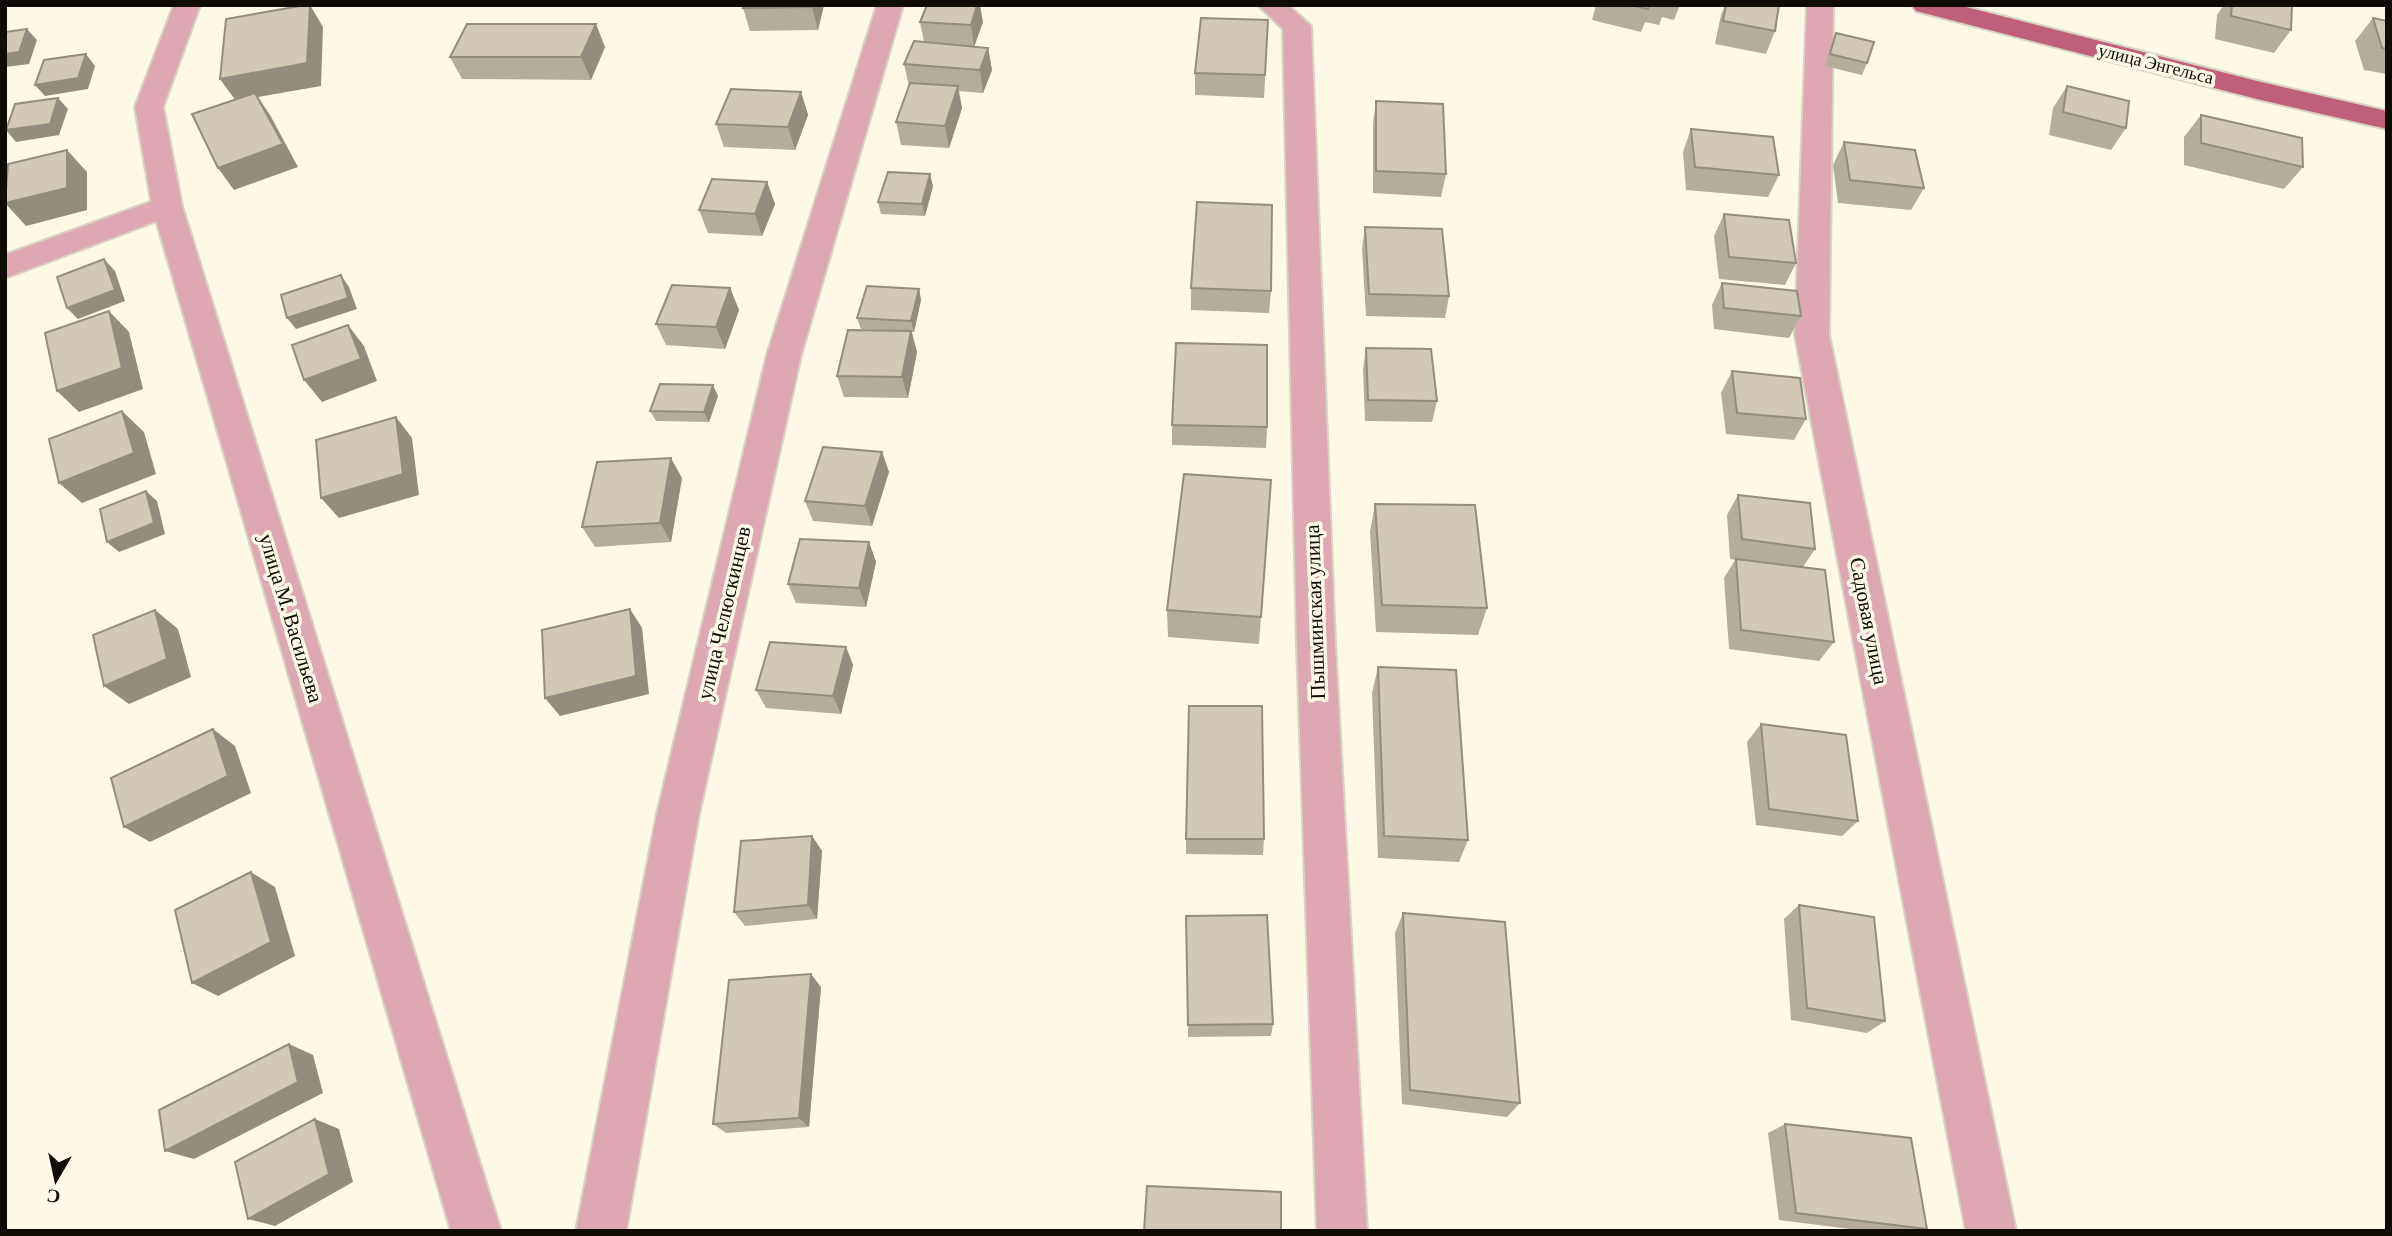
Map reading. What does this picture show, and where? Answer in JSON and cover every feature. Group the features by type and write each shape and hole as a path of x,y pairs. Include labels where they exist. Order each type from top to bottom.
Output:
{"main road":[{"name":"улица Энгельса","path":"1926,5 2257,90 2387,120"}],"street":[{"name":"улица М. Васильева","path":"187,5 149,107 167,206 476,1231"},
{"name":"улица Челюскинцев","path":"601,1231 678,814 784,355 890,5"},
{"name":"Пышминская улица","path":"1271,5 1297,26 1316,644 1342,1231"},
{"name":"Садовая улица","path":"1819,5 1812,335 1991,1231"},
{"path":"5,267 167,206"}],"building":[{"path":"310,5 307,63 220,79 226,19"},
{"path":"744,5 812,5 812,7 743,8"},
{"path":"927,5 977,5 971,25 920,22"},
{"path":"1631,5 1649,5 1648,9"},
{"path":"1726,5 1779,5 1775,31 1723,21"},
{"path":"2232,5 2292,5 2291,30 2231,16"},
{"path":"1201,18 1268,20 1265,75 1195,73"},
{"path":"2373,18 2387,21 2387,49 2382,48"},
{"path":"467,24 596,24 581,57 450,57"},
{"path":"27,29 19,52 5,54 5,32"},
{"path":"1836,33 1874,42 1867,63 1830,54"},
{"path":"914,41 988,48 980,70 904,64"},
{"path":"86,54 78,78 35,85 44,60"},
{"path":"910,83 958,86 945,126 896,122"},
{"path":"2067,86 2129,101 2126,128 2063,112"},
{"path":"731,89 801,92 788,127 716,124"},
{"path":"255,93 283,144 218,168 192,114"},
{"path":"58,98 50,124 6,130 15,104"},
{"path":"1376,101 1443,104 1446,174 1376,171"},
{"path":"2201,115 2302,138 2303,167 2201,143"},
{"path":"1691,129 1773,137 1779,175 1695,167"},
{"path":"1844,142 1915,150 1924,188 1850,180"},
{"path":"67,150 67,188 5,203 8,164"},
{"path":"888,172 930,174 922,204 878,202"},
{"path":"712,179 767,182 755,214 699,210"},
{"path":"1197,202 1272,205 1271,291 1191,288"},
{"path":"1724,214 1789,220 1796,263 1729,257"},
{"path":"1365,227 1442,229 1449,296 1369,294"},
{"path":"104,259 115,290 67,308 57,277"},
{"path":"341,275 348,298 287,318 281,295"},
{"path":"1722,283 1797,291 1801,316 1724,308"},
{"path":"672,285 730,288 716,327 656,324"},
{"path":"867,286 919,289 911,321 857,318"},
{"path":"109,311 122,368 57,391 45,333"},
{"path":"348,325 361,359 304,380 292,345"},
{"path":"848,330 911,331 902,377 837,376"},
{"path":"1176,343 1267,345 1267,427 1172,425"},
{"path":"1366,348 1431,349 1437,401 1368,400"},
{"path":"1732,371 1800,378 1806,419 1737,413"},
{"path":"660,384 713,385 704,412 650,411"},
{"path":"122,411 134,453 59,483 49,439"},
{"path":"396,417 403,474 321,498 316,440"},
{"path":"823,447 882,452 865,506 805,501"},
{"path":"671,458 660,523 582,527 597,462"},
{"path":"1184,474 1271,480 1261,617 1167,610"},
{"path":"146,491 154,523 107,542 100,509"},
{"path":"1738,495 1810,503 1815,549 1742,539"},
{"path":"1375,504 1475,505 1487,608 1382,605"},
{"path":"800,539 869,542 859,588 788,584"},
{"path":"1736,559 1825,570 1834,642 1741,630"},
{"path":"630,609 636,676 545,698 542,630"},
{"path":"155,610 167,659 104,686 93,635"},
{"path":"770,642 846,647 833,696 756,690"},
{"path":"1378,667 1456,670 1468,840 1384,836"},
{"path":"1189,706 1262,706 1264,839 1186,839"},
{"path":"1761,724 1846,735 1858,821 1769,809"},
{"path":"213,729 228,776 124,827 111,778"},
{"path":"812,836 808,905 734,912 741,841"},
{"path":"251,872 271,942 192,983 175,910"},
{"path":"1799,905 1874,917 1885,1021 1807,1008"},
{"path":"1403,913 1505,922 1520,1103 1410,1090"},
{"path":"1267,915 1273,1024 1188,1025 1186,916"},
{"path":"811,974 799,1118 713,1124 729,980"},
{"path":"289,1044 298,1082 165,1151 159,1110"},
{"path":"315,1119 329,1174 248,1219 235,1162"},
{"path":"1785,1124 1911,1138 1927,1229 1796,1213"},
{"path":"1147,1186 1281,1192 1281,1231 1144,1231"}]}
